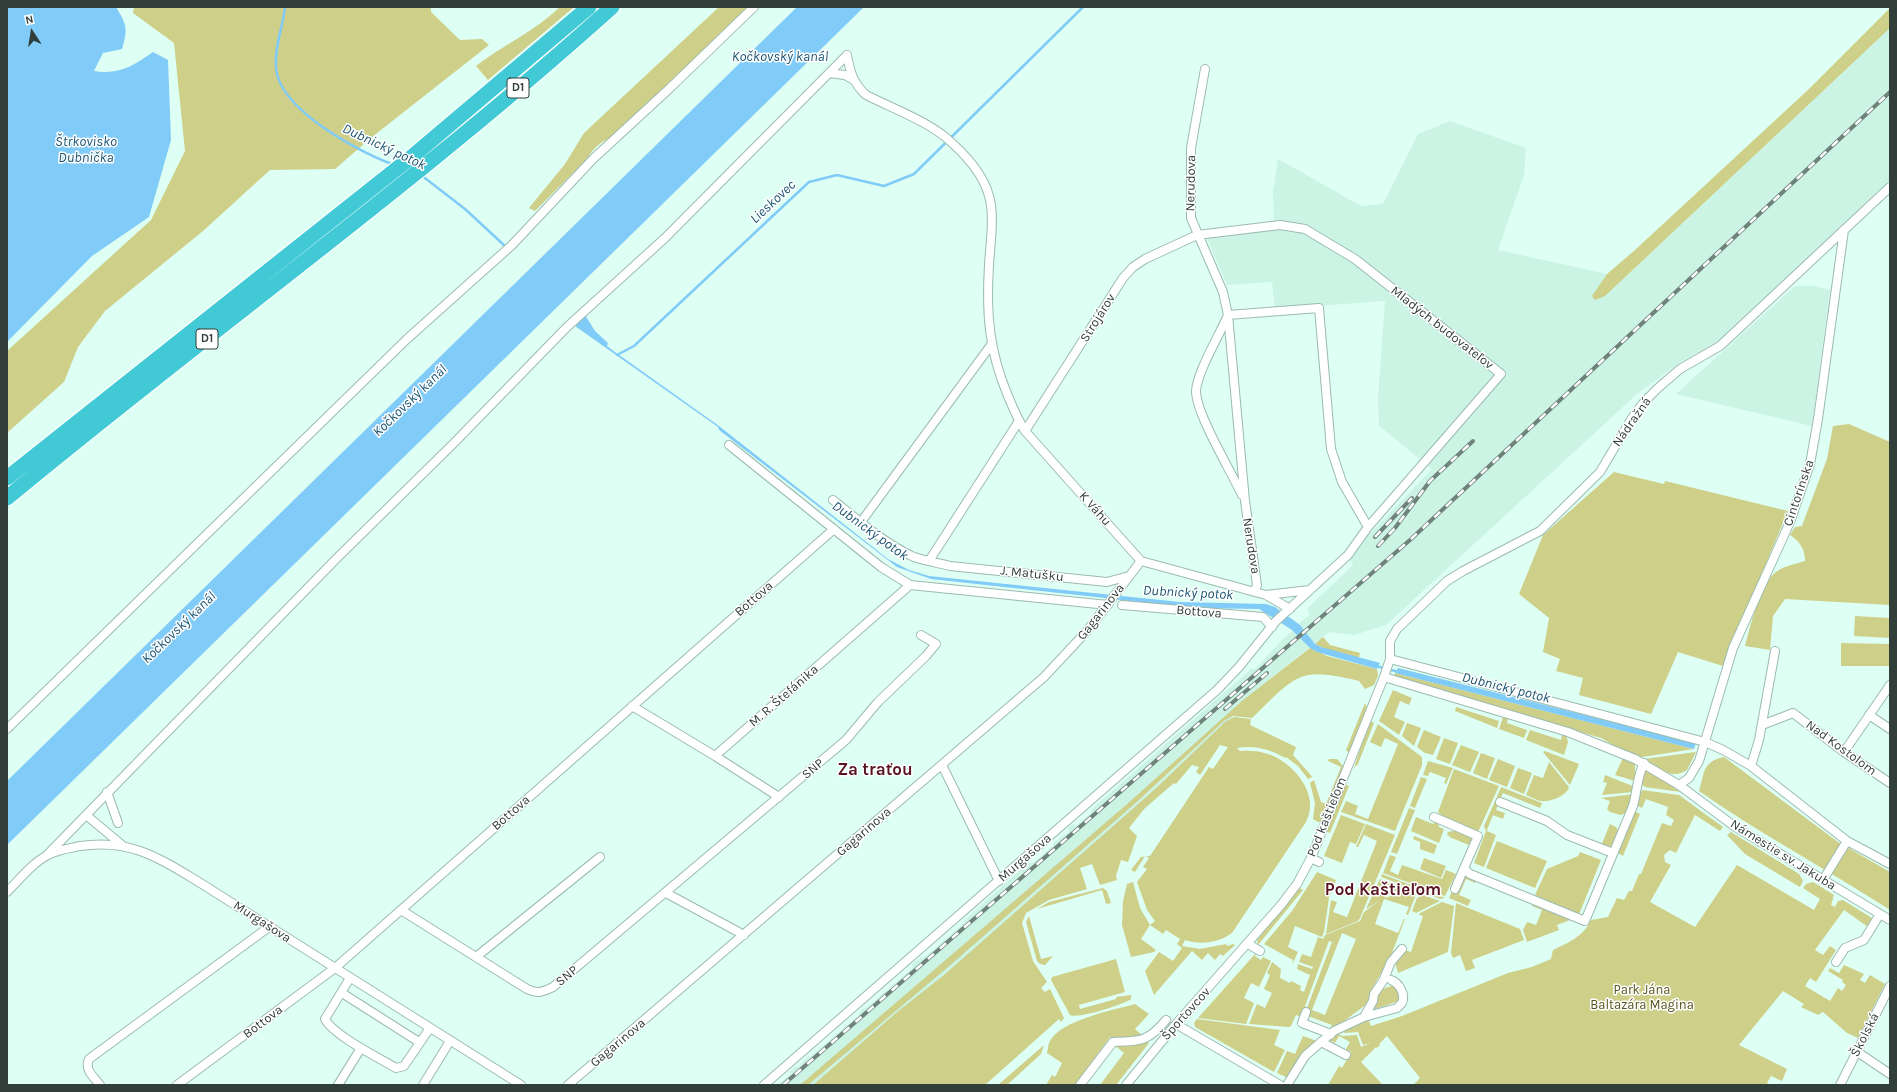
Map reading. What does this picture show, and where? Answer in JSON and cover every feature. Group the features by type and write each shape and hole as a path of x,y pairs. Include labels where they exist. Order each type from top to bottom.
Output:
{"highway":[{"name":"D1","path":"7,478 391,173 590,7"},
{"name":"D1","path":"7,498 407,181 612,7"}],"street":[{"path":"7,729 407,339 497,259 593,159 670,88 754,7"},
{"path":"47,855 107,792 567,328 665,238 847,55 852,78"},
{"name":"Nerudova","path":"1205,69 1192,148 1191,218 1223,292 1228,315 1245,501 1257,585 1255,591"},
{"path":"829,73 845,75 852,78"},
{"name":"K Váhu","path":"852,78 866,95 943,136 954,145 981,177 988,190 991,204 987,315 991,345 1001,378 1019,421 1025,431 1141,561"},
{"name":"Nádražná","path":"1387,668 1392,635 1404,622 1453,578 1540,531 1600,472 1632,418 1644,402 1658,388 1680,369 1720,346 1890,187"},
{"name":"Mladých budovateľov","path":"1198,235 1280,225 1305,229 1355,259 1501,374 1368,527 1348,556 1288,611"},
{"name":"Cintorínska","path":"1679,785 1689,778 1699,761 1733,648 1790,522 1810,464 1818,419 1844,230"},
{"name":"Strojárov","path":"1025,431 1123,278 1133,267 1146,259 1198,235"},
{"path":"1228,315 1319,308 1331,449 1342,482 1368,527"},
{"name":"Nerudova","path":"1228,315 1200,376 1196,392 1202,416 1245,501"},
{"path":"861,522 991,345"},
{"path":"929,561 1019,421"},
{"path":"729,445 881,567 910,585 1109,604"},
{"name":"J. Matušku","path":"833,500 861,522 914,556 929,561 950,566 1107,582 1131,577"},
{"name":"Bottova","path":"177,1085 335,968 834,529"},
{"path":"1141,561 1255,591 1266,595 1288,611"},
{"name":"Gagarinova","path":"568,1085 1044,677 1083,636 1119,589 1131,577 1141,561"},
{"name":"M. R. Štefánika","path":"715,756 910,585"},
{"path":"1266,595 1310,590"},
{"name":"Bottova","path":"1122,605 1263,617 1274,624"},
{"name":"Murgašova","path":"764,1085 1217,690 1239,667 1274,624 1288,611"},
{"name":"SNP","path":"401,910 527,989 536,993 545,992 666,893 846,740 878,702 926,656 936,644 921,635"},
{"path":"1751,766 1762,725 1775,651"},
{"path":"1387,668 1568,732 1644,763 1679,785"},
{"path":"1387,668 1705,742 1727,752 1751,766 1847,841 1890,864"},
{"name":"Pod kaštieľom","path":"1248,944 1297,884 1311,858 1387,668"},
{"name":"Nad Kostolom","path":"1844,752 1890,685"},
{"path":"632,706 779,797"},
{"name":"Nad Kostolom","path":"1762,725 1793,713 1844,752 1890,783"},
{"path":"1869,715 1890,729"},
{"path":"1464,869 1470,874 1585,921 1612,853 1633,806 1637,793 1639,772 1644,763"},
{"path":"942,765 999,881"},
{"name":"Námestie sv. Jakuba","path":"1679,785 1734,826 1890,920"},
{"path":"107,792 118,823"},
{"path":"1500,802 1547,821 1567,835 1612,853"},
{"path":"86,815 123,846"},
{"path":"1434,817 1478,836 1455,889"},
{"path":"1823,880 1847,841"},
{"name":"Murgašova","path":"7,892 47,855 86,846 123,846 140,849 171,865 450,1041 509,1076 521,1085"},
{"path":"476,957 600,857"},
{"path":"1311,858 1319,862"},
{"path":"666,893 744,935"},
{"path":"1836,962 1845,948 1864,940 1880,914"},
{"path":"100,1085 88,1070 87,1064 89,1059 269,927"},
{"path":"1248,944 1260,951"},
{"name":"Športovcov","path":"1126,1085 1176,1024 1248,944"},
{"path":"1364,1017 1373,1002 1374,994 1383,981 1391,962 1402,949"},
{"path":"350,978 325,1019 328,1026 361,1048 396,1068 404,1066 430,1028"},
{"path":"1287,1085 1305,1056 1331,1034 1349,1023 1364,1017 1397,1008 1402,1003 1403,996 1400,988 1397,982 1391,980"},
{"name":"Školská","path":"1840,1085 1890,986"},
{"path":"342,993 419,1042"},
{"path":"1306,1012 1302,1023 1331,1034"},
{"name":"Športovcov","path":"1080,1085 1113,1042 1140,1041 1147,1039 1166,1020"},
{"path":"1176,1024 1280,1085"},
{"path":"423,1085 450,1041"},
{"path":"1321,1042 1346,1055"},
{"path":"338,1085 361,1048"},
{"path":"1856,1051 1890,1074"},
{"name":"Murgašova","path":"509,1076 517,1085"}],"shaded area":[{"path":"1890,28 1890,180 1720,341 1679,363 1636,395 1386,625 1354,635 1329,632 1243,700 1233,710 1232,720 1174,783 829,1085 777,1085 791,1074 789,1072 796,1066 798,1067 807,1057 811,1056 858,1016 862,1009 866,1008 913,968 912,964 921,957 924,958 964,923 965,920 1028,863 1033,863 1054,845 1053,843 1069,832 1068,828 1073,824 1076,826 1091,813 1092,809 1251,669 1255,669 1284,638 1300,625 1299,623 1310,615 1308,608 1352,566 1353,563 1349,560 1364,543 1364,540 1432,469 1379,426 1378,398 1385,301 1275,309 1272,282 1227,285 1204,232 1274,222 1273,192 1278,159 1361,206 1383,204 1418,134 1450,121 1526,148 1524,175 1498,250 1607,274 1592,296 1605,296"},
{"path":"1795,286 1814,286 1830,290 1812,426 1676,394"}],"green space":[{"path":"134,7 431,7 431,12 460,40 482,39 489,45 372,137 335,169 270,170 203,231 105,311 78,347 64,382 7,433 7,351 151,220 185,151 174,43 133,13"},
{"path":"560,7 574,7 488,80 476,66 530,31"},
{"path":"719,7 749,7 613,137 604,141 595,148 587,159 535,211 529,208 565,164 584,133"},
{"path":"1890,8 1890,28 1605,296 1595,300 1592,296 1607,274 1635,250 1810,88"},
{"path":"1849,424 1890,442 1890,605 1785,599 1773,616 1770,650 1745,646 1756,606 1770,578 1782,568 1805,561 1801,546 1797,540 1790,535 1795,527 1802,526 1827,459 1833,426"},
{"path":"1614,472 1664,484 1665,481 1788,511 1723,666 1678,652 1651,714 1579,695 1583,678 1556,671 1560,659 1543,652 1549,618 1519,594 1543,535"},
{"path":"1855,616 1890,618 1890,638 1854,636"},
{"path":"1323,637 1330,645 1360,653 1359,658 1325,649 1315,644"},
{"path":"1841,643 1890,644 1889,666 1841,666"},
{"path":"1310,648 1327,656 1377,669 1378,676 1374,685 1365,689 1359,681 1352,679 1321,674 1306,676 1293,681 1274,696 1252,718 1233,716 1224,721 1139,800 954,962 808,1085 800,1085 1126,805 1243,700"},
{"path":"1395,673 1694,749 1636,758 1601,738 1394,676"},
{"path":"1393,690 1412,698 1409,705 1400,701 1394,717 1405,722 1399,735 1379,721"},
{"path":"1365,703 1367,708 1350,751 1348,752 1346,750"},
{"path":"1456,707 1499,721 1497,728 1455,711"},
{"path":"1234,717 1251,719 1250,725 1296,747 1293,755 1312,777 1308,779 1298,766 1286,757 1285,758 1262,748 1237,748 1240,751 1256,751 1271,755 1289,766 1303,782 1308,792 1310,812 1306,822 1232,933 1221,939 1203,943 1185,940 1182,946 1200,949 1226,944 1227,946 1233,944 1235,945 1223,956 1220,954 1215,960 1208,953 1202,960 1192,951 1154,995 1145,971 1159,952 1173,961 1182,948 1177,944 1180,939 1166,930 1163,934 1150,925 1155,921 1147,910 1137,882 1147,869 1143,867 1149,858 1146,856 1150,856 1209,767 1213,769 1228,747 1220,745 1200,775 1196,772 1199,767 1192,765 1176,784 1174,783 1145,808 1129,828 1137,836 1128,862 1121,860 1116,876 1117,880 1100,885 1092,864 1080,868 1087,889 1049,900 1026,913 1022,923 1033,961 1047,982 1041,988 1045,992 1050,989 1064,1018 1061,1022 1059,1019 985,1085 813,1085 897,1012 944,975 1154,790 1225,722"},
{"path":"1503,717 1508,718 1507,723 1527,730 1524,738 1499,729"},
{"path":"1369,720 1374,723 1358,764 1354,768"},
{"path":"1407,723 1421,728 1414,746 1402,736"},
{"path":"1378,724 1422,757 1422,765 1395,831 1341,812 1346,801 1358,806 1355,814 1368,819 1398,744 1385,738 1381,747 1370,742"},
{"path":"1424,730 1441,737 1433,755 1425,753 1417,747"},
{"path":"1530,730 1561,740 1562,735 1566,735 1568,742 1564,755 1526,740"},
{"path":"1444,738 1458,743 1450,764 1436,759"},
{"path":"1461,745 1479,752 1470,772 1452,765"},
{"path":"1545,751 1579,764 1570,785 1543,752"},
{"path":"1696,752 1687,770 1676,774 1665,772 1644,759"},
{"path":"1481,753 1495,758 1487,779 1473,773"},
{"path":"1724,757 1838,842 1890,872 1890,910 1746,822 1699,791 1708,765 1717,759"},
{"path":"1623,758 1635,762 1635,781 1615,775"},
{"path":"1329,759 1337,759 1343,768 1322,822 1318,822 1313,819 1315,803 1310,783 1314,780 1321,802 1326,804 1341,767 1328,761"},
{"path":"1498,759 1515,766 1507,787 1489,780"},
{"path":"1428,761 1453,768 1446,784 1444,783 1446,778 1430,772 1428,776 1423,775"},
{"path":"1549,762 1569,787 1566,793 1556,799 1548,801 1540,801 1526,795 1534,775 1543,778"},
{"path":"1518,768 1532,773 1524,794 1510,788"},
{"path":"1454,769 1499,786 1478,832 1459,825 1459,823 1441,815 1438,812"},
{"path":"1648,770 1680,792 1645,787 1641,784 1644,771"},
{"path":"1605,775 1635,787 1633,792 1602,795 1607,783 1603,782"},
{"path":"1421,777 1427,779 1415,808 1410,806"},
{"path":"1344,784 1349,786 1330,833 1326,831"},
{"path":"1501,787 1542,803 1540,808 1503,793 1500,800 1496,799"},
{"name":"Park Jána Baltazára Magina","path":"1642,790 1679,795 1723,827 1720,831 1695,815 1676,853 1670,850 1664,855 1665,862 1671,865 1650,902 1695,927 1737,865 1814,910 1820,899 1803,888 1806,884 1813,882 1834,895 1831,905 1835,907 1838,901 1843,900 1872,918 1868,927 1844,910 1815,950 1823,955 1830,946 1836,950 1816,982 1810,978 1805,986 1830,1001 1838,988 1842,991 1846,985 1842,982 1843,980 1828,971 1830,968 1839,973 1844,965 1864,974 1860,980 1865,983 1870,975 1885,984 1858,1038 1847,1033 1823,1012 1818,1015 1801,1007 1804,1004 1783,991 1739,1045 1787,1069 1782,1081 1771,1076 1767,1083 1770,1085 1413,1085 1420,1078 1387,1036 1377,1048 1376,1047 1361,1062 1383,1085 1328,1085 1339,1066 1342,1068 1351,1052 1346,1049 1350,1042 1339,1036 1335,1043 1327,1039 1337,1033 1342,1036 1357,1035 1361,1047 1371,1043 1363,1045 1358,1032 1345,1033 1339,1031 1368,1019 1371,1026 1402,1016 1508,973 1532,967 1551,959 1553,950 1570,942 1580,935 1591,920 1608,917 1617,898 1624,900 1629,891 1632,891 1639,874 1641,874 1662,823 1671,826 1674,820 1666,815 1668,807 1646,799 1642,808 1636,805"},
{"path":"1634,794 1626,813 1621,815 1610,812 1607,809 1610,801 1601,798"},
{"path":"1495,801 1499,802 1496,810 1505,813 1503,819 1493,815 1487,830 1496,835 1484,867 1474,863 1486,831 1484,826"},
{"path":"1409,808 1415,810 1397,854 1391,852"},
{"path":"1634,811 1640,814 1623,856 1618,853"},
{"path":"1341,815 1365,824 1356,844 1350,842 1342,863 1324,856"},
{"path":"1416,817 1433,824 1435,821 1438,821 1439,827 1444,829 1439,843 1411,831"},
{"path":"1366,824 1395,835 1358,921 1326,934 1331,900 1337,902 1333,912 1347,917 1377,841 1364,835 1358,847 1356,847"},
{"path":"1610,824 1616,827 1619,832 1610,848 1601,846"},
{"path":"1459,830 1473,836 1469,845 1447,835 1448,832"},
{"path":"1731,832 1799,874 1803,881 1800,887 1745,854 1727,835"},
{"path":"1414,836 1437,845 1434,854 1420,849 1420,842 1413,839"},
{"path":"1497,841 1547,861 1535,888 1486,868"},
{"path":"1580,852 1601,860 1578,917 1547,905 1544,899 1535,895 1547,869 1578,856"},
{"path":"1390,855 1396,857 1390,871 1398,875 1402,865 1442,879 1446,870 1456,874 1445,896 1383,873"},
{"path":"1141,857 1145,857 1135,872 1131,870"},
{"path":"1424,858 1446,866 1441,878 1420,869"},
{"path":"1317,872 1336,880 1329,898 1324,932 1322,937 1295,926 1288,947 1298,952 1292,965 1293,960 1264,944 1292,911"},
{"path":"1382,874 1445,898 1440,899 1381,877"},
{"path":"1465,875 1476,880 1475,883 1466,879 1459,895 1471,900 1468,906 1449,898 1453,889"},
{"path":"1380,879 1404,887 1386,896 1385,898 1410,890 1417,892 1408,915 1406,914 1409,907 1384,899 1375,924 1398,933 1405,919 1390,958 1371,990 1367,1004 1332,1030 1330,1029 1332,1025 1305,1015 1304,1018 1296,1015 1291,1026 1289,1027 1249,1024 1257,1004 1265,1008 1272,993 1264,989 1270,975 1267,973 1272,962 1281,969 1280,978 1301,986 1300,990 1304,992 1310,975 1297,969 1298,964 1312,969 1313,967 1299,962 1302,954 1311,957 1318,937 1323,939 1325,935 1360,921 1364,912 1379,901 1366,909","holes":["1342,933 1356,939 1325,1015 1312,1010","1329,941 1332,942 1307,1008 1305,1006"]},
{"path":"1133,882 1140,908 1150,925 1141,939 1156,950 1154,952 1131,957 1122,925 1123,901 1127,884"},
{"path":"1103,888 1107,891 1111,903 1106,904 1102,890 1037,909 1049,902"},
{"path":"1299,888 1303,890 1258,945 1257,940"},
{"path":"1423,895 1440,901 1416,913 1412,911 1417,898"},
{"path":"1442,902 1454,906 1448,952 1398,973 1395,962 1404,950 1411,952 1423,916 1419,915 1420,913"},
{"path":"1534,902 1575,918 1557,925 1559,930 1527,942 1523,930 1527,922 1536,925 1542,910 1532,906"},
{"path":"1456,903 1520,929 1524,940 1472,960 1475,968 1466,971 1460,955 1453,958 1451,953"},
{"path":"1029,916 1041,959 1053,956 1045,965 1040,964 1037,961 1026,922"},
{"path":"1256,953 1255,956 1261,960 1263,957 1271,961 1259,987 1251,983 1244,998 1254,1003 1246,1024 1198,1018"},
{"path":"1116,959 1125,992 1079,1005 1080,1009 1116,999 1116,997 1131,995 1131,999 1119,1005 1100,1011 1075,1016 1070,1015 1051,980 1052,977"},
{"path":"1392,986 1397,989 1399,999 1396,1002 1372,1010 1378,995 1387,987"},
{"path":"1135,1004 1149,1014 1135,1029 1145,1038 1114,1039 1110,1037 1075,1085 1046,1085 1052,1075 1055,1077 1062,1063 1047,1053 1049,1042 1056,1034 1065,1027 1089,1017"},
{"path":"1197,1019 1280,1030 1274,1045 1285,1050 1274,1072 1195,1027 1194,1023"},
{"path":"1303,1036 1317,1041 1302,1053 1288,1078 1277,1073 1287,1051 1295,1054"},
{"path":"1147,1041 1149,1043 1116,1085 1100,1085 1124,1053 1114,1045"},
{"path":"1044,1045 1041,1054 1007,1085 998,1085"}],"water":[{"name":"Štrkovisko Dubnička","path":"7,7 116,7 124,23 126,32 122,49 103,53 94,71 111,72 125,68 153,52 168,60 171,140 149,217 92,256 7,342"},
{"name":"Kočkovský kanál","path":"797,7 864,7 7,845 7,781"},
{"path":"585,315 595,331 608,343 607,346 719,426 888,559 909,570 929,576 1180,602 1266,604 1275,607 1300,625 1315,644 1380,663 1377,669 1317,652 1310,648 1292,630 1259,609 1184,608 931,579 897,567 719,430 718,427 575,326"},
{"path":"1398,668 1696,743 1694,749 1395,673"}],"waterway":[{"name":"Dubnický potok","path":"285,7 277,45 276,68 280,83 290,98 305,113 341,139 377,158 392,164"},
{"name":"Lieskovec","path":"617,355 634,346 809,182 837,175 884,186 914,174 1083,7"},
{"name":"Dubnický potok","path":"421,175 465,209 505,246"},
{"name":"Dubnický potok","path":"1376,666 1399,672"}],"railway":[{"path":"783,1085 1410,540 1890,92"},
{"path":"1378,546 1395,528 1430,481 1473,441"},
{"path":"1375,537 1412,498"},
{"path":"1225,709 1267,673"}],"district":[{"name":"Za traťou","path":"875,770"},
{"name":"Pod Kaštieľom","path":"1383,890"}]}
